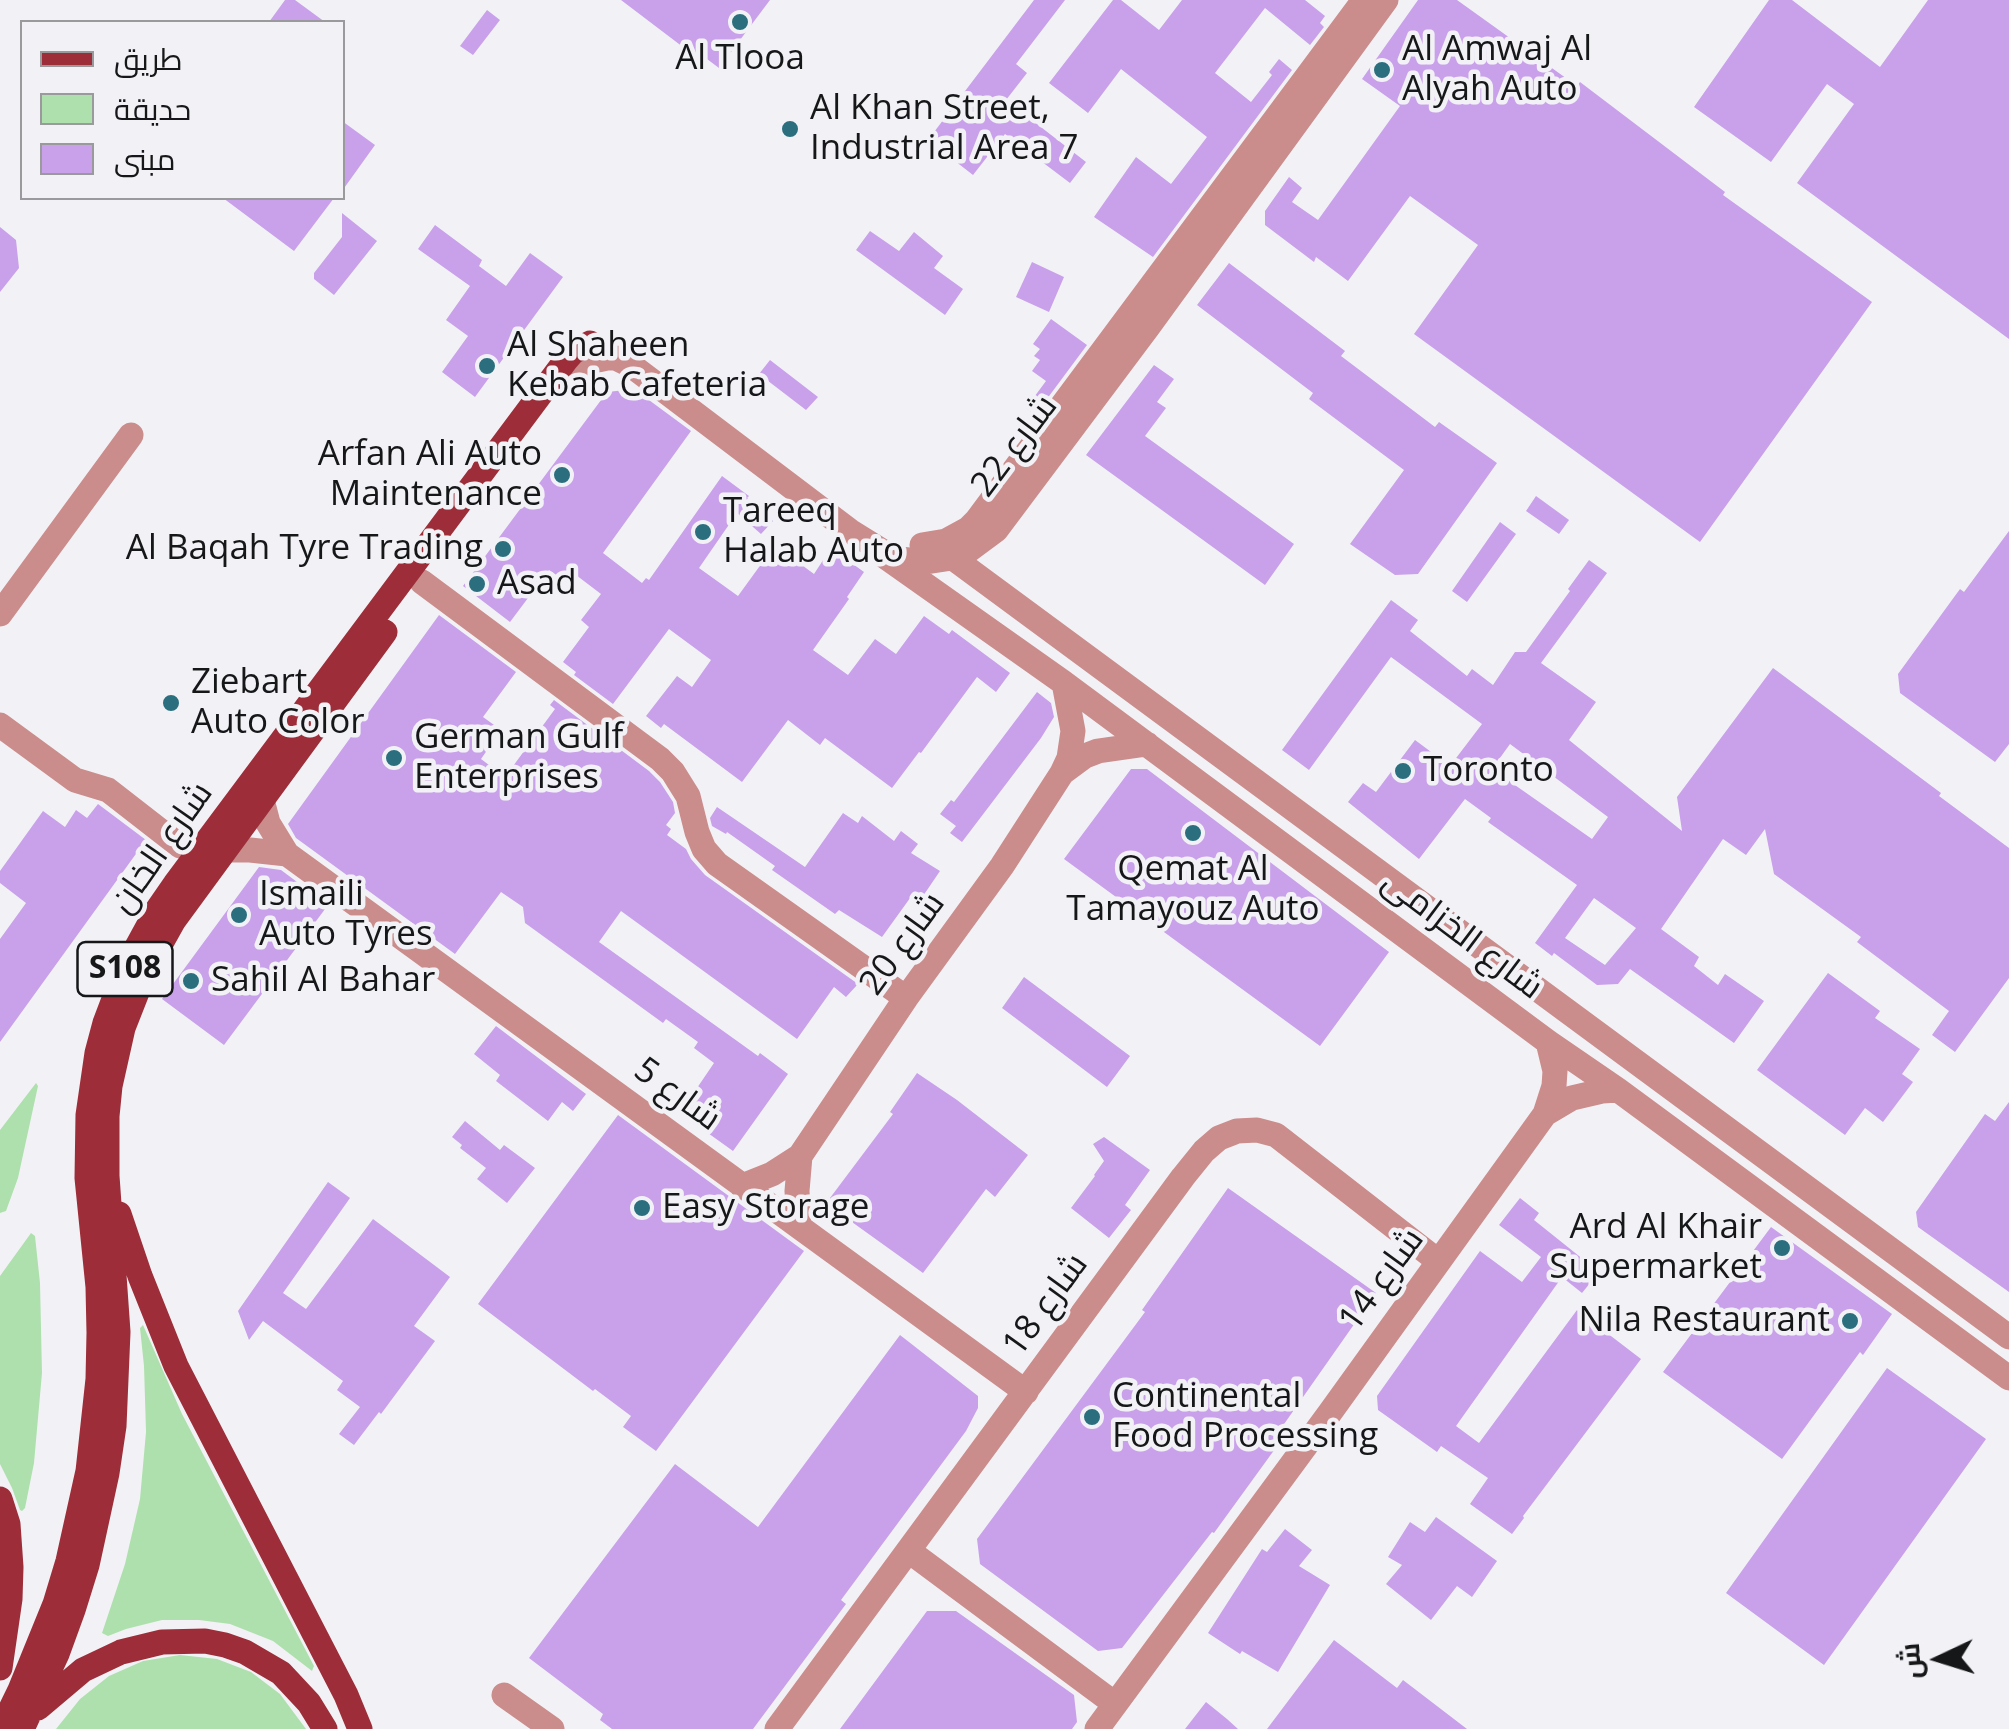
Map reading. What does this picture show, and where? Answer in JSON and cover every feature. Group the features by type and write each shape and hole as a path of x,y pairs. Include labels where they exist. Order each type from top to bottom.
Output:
{"main road":[{"name":"شارع الخان","path":"1,1729 55,1604 88,1470 99,1333 88,1178 88,1115 105,1023 127,964 176,884 554,376 573,352 590,343"},
{"name":"شارع الخان","path":"26,1722 57,1654 82,1580 112,1442 118,1332 107,1176 107,1116 123,1028 133,1000 174,920 575,373"},
{"path":"107,1176 140,1276 176,1366 346,1694 360,1729"},
{"path":"0,1499 8,1524 11,1567 0,1668"},
{"path":"26,1722 83,1670 121,1652 162,1642 204,1641 245,1652 280,1673 309,1703 324,1729"}],"street":[{"name":"شارع 22","path":"943,551 977,520 1364,0"},
{"name":"شارع 22","path":"575,373 598,359 624,361 874,548 913,561 976,546 996,530 1386,0"},
{"path":"590,343 619,348 885,536 943,551"},
{"path":"0,614 131,434"},
{"name":"شارع الخزامى","path":"874,548 1064,682 2009,1378"},
{"name":"شارع الخزامى","path":"943,551 2009,1341"},
{"path":"422,582 674,772 688,796 704,849 717,864 906,998"},
{"name":"شارع 20","path":"742,1186 772,1174 800,1156 1062,774 1074,731 1064,682"},
{"path":"0,724 75,780 108,790 180,846"},
{"name":"شارع 20","path":"1062,774 1098,751 1147,744"},
{"name":"شارع 5","path":"262,800 268,823 286,854 1026,1392"},
{"path":"225,850 286,854"},
{"name":"شارع 14","path":"1097,1729 1545,1114 1555,1071 1548,1042"},
{"name":"شارع 14","path":"1545,1114 1572,1098 1618,1090"},
{"name":"شارع 18","path":"777,1729 1204,1151 1219,1138 1257,1130 1276,1135 1438,1261"},
{"path":"798,1226 800,1156"},
{"path":"1898,1297 1916,1299 1992,1352 2001,1352 2009,1341"},
{"path":"909,1550 1115,1704"},
{"path":"504,1694 552,1729"}],"green space":[{"path":"36,1083 18,1178 6,1211 0,1213 0,1130"},
{"path":"31,1233 35,1236 40,1283 42,1373 34,1463 22,1511 0,1464 0,1276"},
{"path":"143,1325 182,1414 314,1666 312,1671 273,1641 230,1624 162,1620 108,1636 102,1633 125,1564 140,1499 146,1432 140,1328"},
{"path":"180,1655 217,1659 251,1672 280,1694 306,1729 56,1729 80,1699 109,1676 143,1661"}],"building":[{"path":"285,0 295,0 322,20 270,20"},
{"path":"621,0 770,0 719,68 707,59 704,63"},
{"path":"1034,0 1065,0 1016,64 1027,73 1006,100 1086,162 1070,183 1005,134 973,175 928,140"},
{"path":"1113,0 1121,0 1159,30 1182,0 1305,0 1325,16 1320,23 1324,27 1310,45 1265,8 1215,73 1251,102 1279,59 1292,70 1153,257 1094,217 1136,157 1171,184 1207,137 1121,69 1088,113 1049,83"},
{"path":"1418,0 1457,0 1577,86 1580,82 1725,192 1723,195 1872,302 1700,542 1414,334 1478,245 1410,196 1348,281 1316,257 1314,262 1265,225 1265,211 1289,177 1302,188 1292,202 1318,220 1400,106 1362,79"},
{"path":"1769,0 1792,0 1880,67 1928,0 2009,0 2009,339 1797,183 1854,104 1827,84 1771,162 1694,107"},
{"path":"487,10 500,20 473,55 460,46"},
{"path":"345,123 375,145 345,187"},
{"path":"226,200 332,200 294,251"},
{"path":"342,213 377,241 334,295 314,279 314,273 342,237"},
{"path":"435,225 482,260 479,266 506,286 530,253 563,277 475,397 442,372 468,336 446,320 470,286 418,249"},
{"path":"0,227 16,240 19,268 0,292"},
{"path":"870,231 899,251 914,232 943,256 934,268 963,289 945,315 856,250"},
{"path":"1032,262 1064,277 1049,312 1016,297"},
{"path":"1229,263 1345,351 1341,356 1435,427 1439,422 1497,463 1418,574 1395,575 1350,544 1404,470 1309,399 1313,393 1197,305"},
{"path":"1051,319 1087,345 1035,415 1026,408 1046,381 1032,371 1040,360 1034,356 1040,349 1033,344"},
{"path":"770,360 818,397 806,410 759,374"},
{"path":"1154,365 1174,379 1157,402 1166,408 1145,436 1294,544 1265,585 1086,455"},
{"path":"634,389 691,431 603,553 642,583 646,578 649,580 722,476 773,521 761,534 737,513 699,568 738,596 775,545 814,574 829,551 846,559 864,572 813,650 848,675 875,639 896,654 924,616 949,634 952,630 1010,673 996,692 977,677 892,788 825,738 820,745 788,720 742,782 664,724 661,728 646,716 677,676 692,687 711,660 669,629 613,704 563,662 589,627 581,620 601,594 576,575 569,584 549,570 510,622 463,586 607,392"},
{"path":"1536,496 1569,520 1559,534 1526,511"},
{"path":"1500,522 1516,534 1467,602 1452,591"},
{"path":"2009,531 2009,744 1995,762 1900,693 1898,674 1960,589 1964,592"},
{"path":"1589,560 1607,573 1541,663 1596,702 1569,740 1682,831 1677,797 1773,668 2009,848 2009,978 1955,1052 1932,1035 1949,1011 1857,942 1861,937 1774,874 1765,829 1746,855 1723,839 1661,929 1699,957 1694,966 1718,985 1725,974 1764,1001 1734,1043 1630,969 1618,984 1597,985 1554,953 1552,956 1535,943 1577,885 1488,822 1491,818 1465,799 1419,859 1348,802 1363,783 1376,792 1415,740 1450,766 1482,724 1391,657 1309,770 1282,750 1391,600 1418,620 1410,631 1467,676 1472,669 1493,685 1515,652 1526,652","holes":["1510,744 1608,817 1592,839 1492,769","1594,898 1636,928 1605,965 1565,938"]},
{"path":"439,615 516,672 483,717 501,730 481,759 505,777 555,709 550,705 554,700 660,782 675,813 666,825 671,829 667,835 686,849 705,875 858,984 846,997 834,987 797,1039 621,911 599,942 788,1074 733,1151 680,1113 714,1063 694,1048 698,1042 666,1019 663,1023 525,923 523,907 501,892 455,954 296,838 288,824"},
{"path":"1037,692 1051,703 1054,717 962,842 950,833 956,826 940,814 951,800 954,802"},
{"path":"1131,769 1147,769 1389,952 1320,1046 1064,859"},
{"path":"98,804 146,840 0,1042 0,939 26,903 0,883 0,871 43,811 65,827 76,810 87,818"},
{"path":"717,807 805,867 843,813 858,823 862,816 894,841 901,831 918,844 911,853 940,871 921,899 913,894 882,937 839,910 835,914 772,870 775,866 712,826 710,818"},
{"path":"259,867 281,870 328,905 224,1045 162,999"},
{"path":"1828,973 1880,1011 1875,1018 1920,1049 1902,1074 1913,1082 1883,1122 1865,1108 1845,1135 1757,1070"},
{"path":"1024,977 1130,1056 1107,1087 1002,1008"},
{"path":"496,1026 586,1094 573,1111 562,1102 548,1121 496,1081 500,1075 474,1054"},
{"path":"917,1073 1028,1155 995,1197 986,1189 923,1273 831,1207 830,1198 893,1114 890,1112"},
{"path":"2009,1102 2009,1292 1918,1227 1916,1212 1985,1114 1995,1121"},
{"path":"618,1115 804,1251 656,1451 623,1427 631,1416 478,1304"},
{"path":"465,1121 500,1150 504,1145 535,1168 507,1203 477,1179 486,1168 452,1137"},
{"path":"1104,1137 1150,1170 1125,1205 1131,1210 1109,1238 1071,1208 1104,1161 1093,1144"},
{"path":"328,1182 350,1198 283,1293 306,1309 373,1219 450,1277 414,1326 435,1341 354,1445 339,1434 360,1407 337,1390 343,1381 263,1321 249,1340 238,1311"},
{"path":"1228,1188 1376,1293 1282,1427 1288,1431 1214,1533 1122,1648 1098,1651 980,1564 977,1539 1145,1312 1142,1310"},
{"path":"1520,1198 1539,1213 1534,1220 1599,1272 1582,1293 1562,1277 1456,1426 1479,1443 1577,1310 1641,1359 1512,1534 1470,1504 1488,1478 1441,1446 1437,1452 1378,1410 1377,1396 1480,1251 1522,1282 1541,1257 1499,1225"},
{"path":"1771,1227 1892,1314 1782,1459 1663,1372"},
{"path":"900,1335 978,1396 978,1408 966,1431 841,1600 846,1604 753,1729 612,1729 600,1720 603,1714 529,1658 675,1464 758,1527"},
{"path":"1887,1368 1986,1439 1824,1665 1726,1593"},
{"path":"1436,1517 1497,1561 1472,1597 1457,1586 1431,1620 1386,1584 1402,1565 1388,1557 1410,1522 1425,1532"},
{"path":"1285,1529 1312,1550 1299,1566 1330,1585 1278,1672 1208,1633 1262,1549 1267,1552"},
{"path":"927,1611 956,1611 1074,1695 1077,1722 1072,1729 840,1729"},
{"path":"1334,1640 1397,1688 1403,1680 1467,1729 1267,1729"},
{"path":"1206,1702 1227,1719 1238,1729 1185,1729"}],"place":[{"name":"Al Tlooa","path":"740,22"},
{"name":"Al Amwaj Al Alyah Auto","path":"1382,70"},
{"name":"Al Khan Street, Industrial Area 7","path":"790,129"},
{"name":"Al Shaheen Kebab Cafeteria","path":"487,366"},
{"name":"Arfan Ali Auto Maintenance","path":"562,475"},
{"name":"Tareeq Halab Auto","path":"703,532"},
{"name":"Al Baqah Tyre Trading","path":"503,549"},
{"name":"Asad","path":"477,584"},
{"name":"Ziebart Auto Color","path":"171,703"},
{"name":"German Gulf Enterprises","path":"394,758"},
{"name":"Toronto","path":"1403,771"},
{"name":"Qemat Al Tamayouz Auto","path":"1193,833"},
{"name":"Ismaili Auto Tyres","path":"239,915"},
{"name":"Sahil Al Bahar","path":"191,981"},
{"name":"Easy Storage","path":"642,1208"},
{"name":"Ard Al Khair Supermarket","path":"1782,1248"},
{"name":"Nila Restaurant","path":"1850,1321"},
{"name":"Continental Food Processing","path":"1092,1417"}]}
